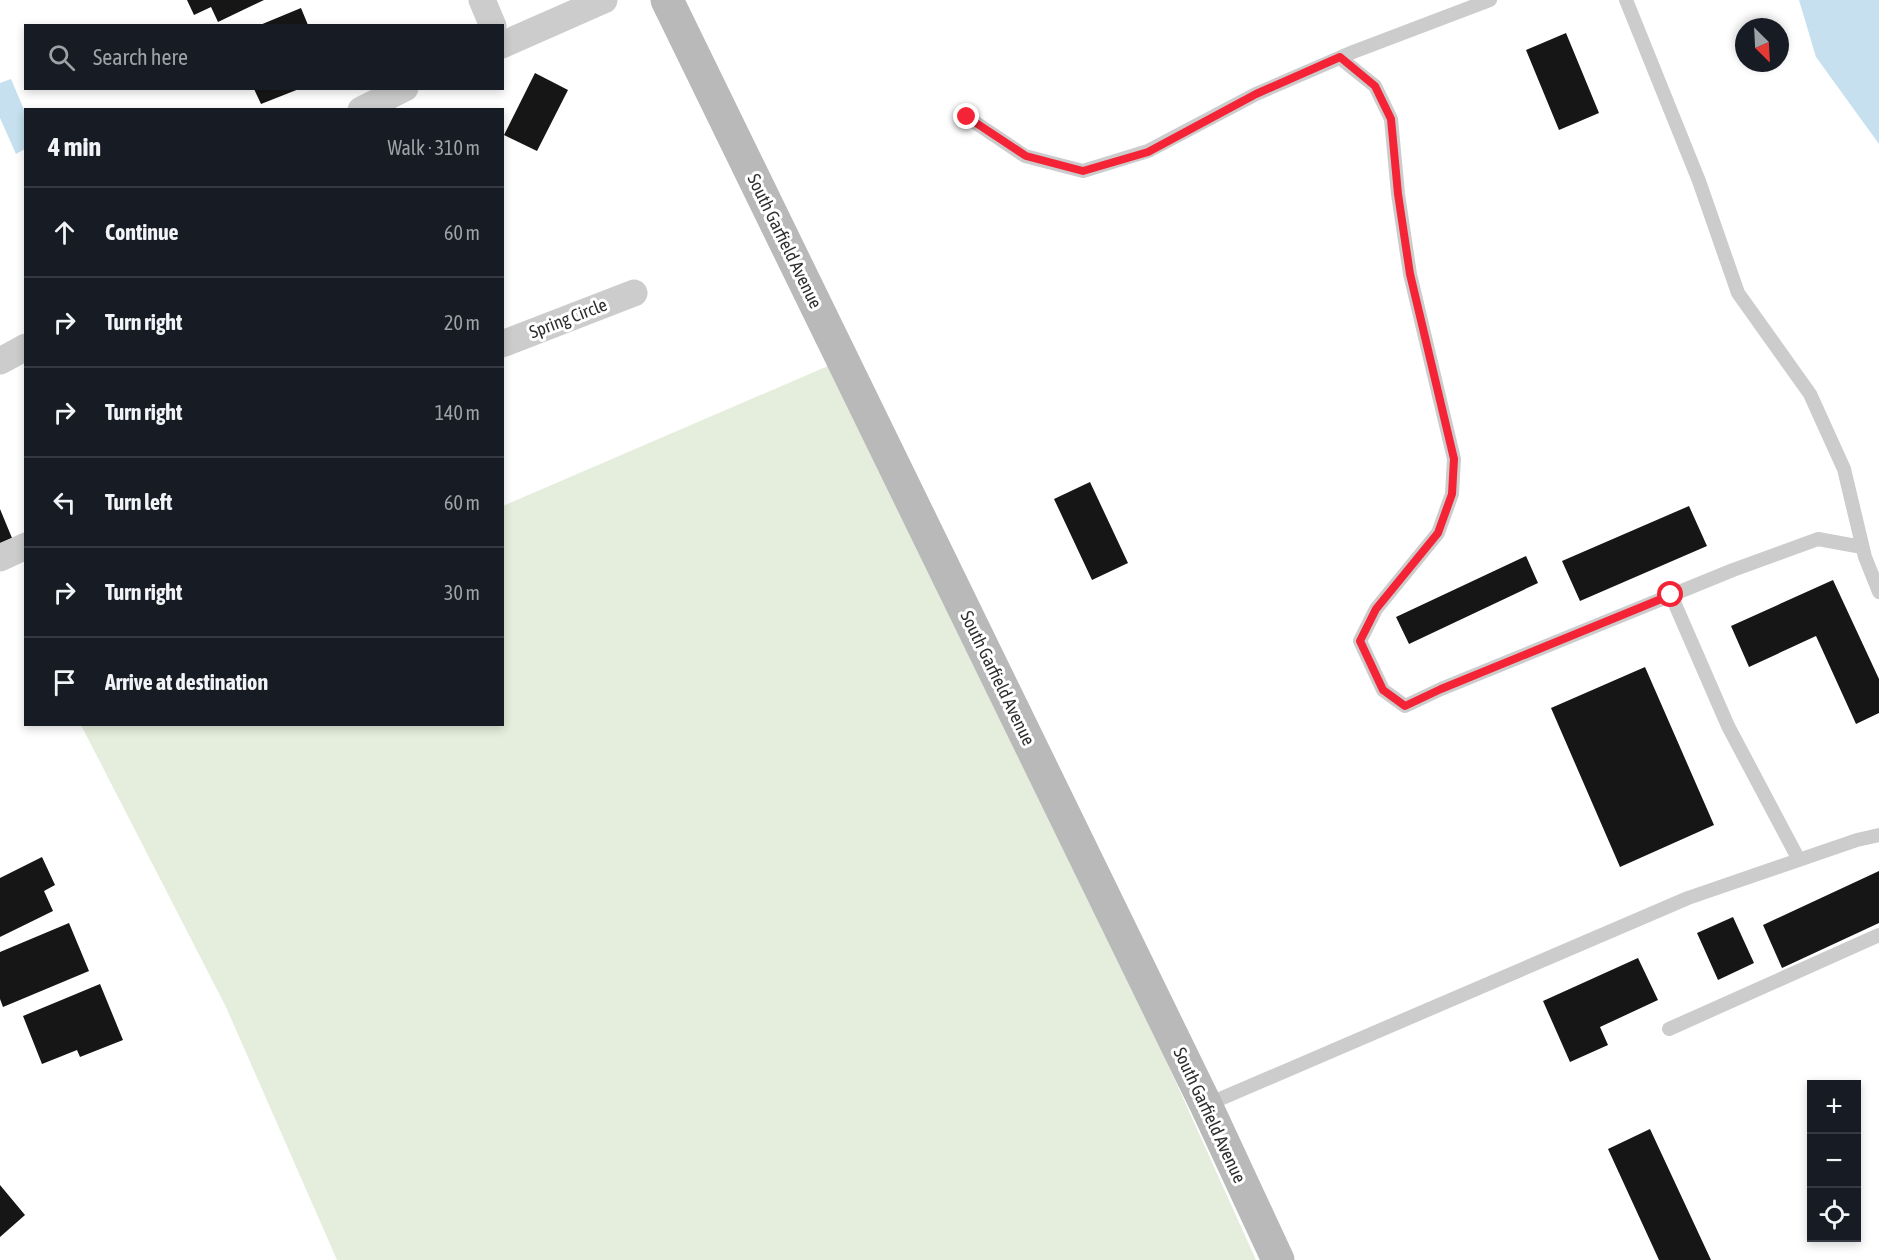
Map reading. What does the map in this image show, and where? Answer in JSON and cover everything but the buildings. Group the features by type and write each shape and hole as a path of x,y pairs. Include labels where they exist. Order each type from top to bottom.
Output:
{"street":[{"path":"482,0 492,24"},
{"path":"504,44 604,0"},
{"name":"South Garfield Avenue","path":"668,0 1206,1105 1278,1260"},
{"path":"365,108 403,90"},
{"path":"405,108 407,90"},
{"name":"Spring Circle","path":"504,343 634,293"},
{"path":"0,361 24,348"},
{"path":"0,558 24,547"}],"lane":[{"path":"967,117 1026,156 1083,171 1148,152 1256,94 1340,57 1490,0"},
{"path":"1626,0 1699,181 1738,293 1810,394 1844,469 1862,547 1876,576 1879,592"},
{"path":"1340,57 1375,86 1391,119 1398,194 1410,274 1454,459 1452,494 1438,533 1376,609 1360,641 1383,690 1405,706 1441,689 1671,595 1818,539 1862,547"},
{"path":"1671,595 1728,726 1799,860"},
{"path":"1206,1105 1688,898 1857,840 1879,836"},
{"path":"1669,1029 1879,935"}],"green space":[{"path":"828,366 1160,1047 1256,1260 337,1260 226,1007 82,726 504,726 504,506"}],"water":[{"path":"1799,0 1879,0 1879,144 1816,57"},
{"path":"11,79 24,110 24,150 16,154 0,118 0,83"}],"route":[{"path":"967,117 1026,156 1083,171 1148,152 1256,94 1340,57 1375,86 1391,119 1398,194 1410,274 1454,459 1452,494 1438,533 1376,609 1360,641 1383,690 1405,706 1441,689 1671,595"}]}
